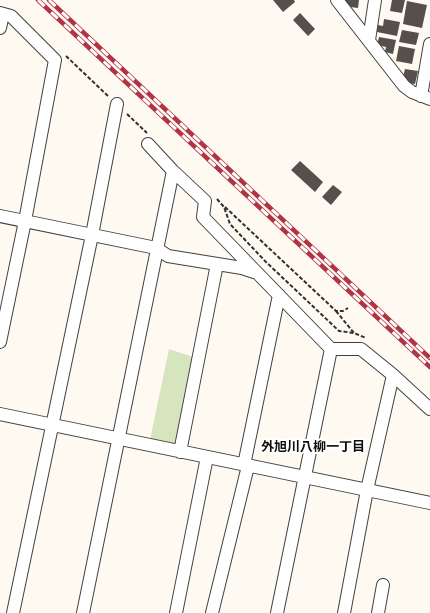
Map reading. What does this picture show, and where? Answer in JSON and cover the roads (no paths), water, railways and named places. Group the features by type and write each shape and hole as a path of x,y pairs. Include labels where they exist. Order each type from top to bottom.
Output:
{"street":[{"path":"337,0 404,86 425,97 430,44"},
{"path":"369,40 375,0"},
{"path":"0,28 2,14 11,16 55,60 25,221 0,342"},
{"path":"13,613 92,235 117,104"},
{"path":"148,144 173,171 206,202 203,217 331,349 361,349 393,375 430,409"},
{"path":"83,613 156,248 173,171"},
{"path":"0,216 156,248 168,256 242,268 255,272"},
{"path":"180,452 217,264"},
{"path":"212,613 246,465 279,295"},
{"path":"277,613 331,349"},
{"path":"344,613 367,490 393,375"},
{"path":"0,414 305,478 430,501"},
{"path":"176,613 207,457"},
{"path":"378,613 384,585"}],"railway":[{"path":"38,0 430,367"},
{"path":"49,0 430,358"}],"district":[{"name":"外旭川八柳一丁目","path":"313,448"}]}
